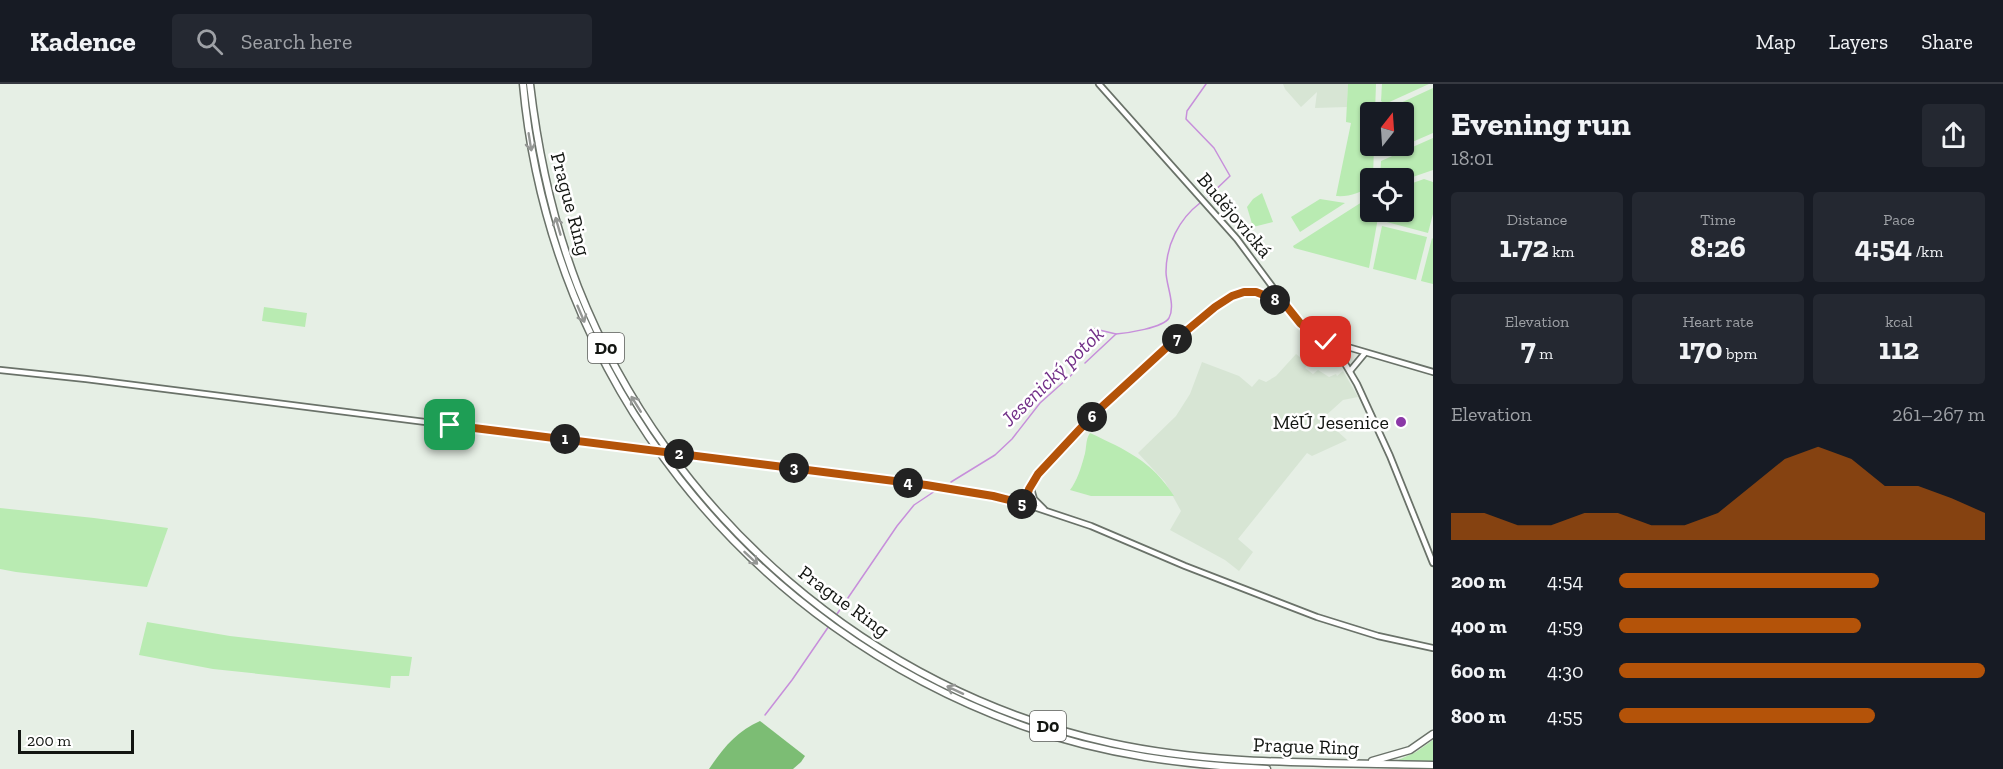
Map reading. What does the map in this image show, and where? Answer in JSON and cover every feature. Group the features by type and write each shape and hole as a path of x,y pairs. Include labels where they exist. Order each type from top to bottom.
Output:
{"highway":[{"name":"Prague Ring","path":"523,84 531,150 554,241 583,319 615,383 669,466 704,509 744,552 820,618 843,634 913,677 986,712 1046,733 1134,756 1211,766 1267,769"},
{"name":"Prague Ring","path":"530,84 547,185 561,238 590,316 622,380 662,443 709,504 774,569 825,611 916,670 953,689 1030,721 1082,736 1136,748 1195,757 1348,764 1433,765"},
{"path":"1348,764 1374,761 1399,754 1419,745 1433,734"}],"main road":[{"name":"Budějovická","path":"1100,84 1237,239 1300,323 1324,342 1350,370 1390,456 1433,563"},
{"path":"1025,504 1031,486 1044,467 1093,415 1167,347 1215,307 1232,296 1244,292 1256,292 1284,303"},
{"path":"1324,342 1433,372"},
{"path":"1350,370 1365,353"},
{"path":"0,370 505,431 937,486 993,496 1046,510 1101,530 1195,570 1299,610 1378,636 1433,648"},
{"path":"1031,486 1036,502 1046,510"}],"shaded area":[{"path":"1283,84 1348,84 1347,107 1315,108 1317,92 1301,107"},
{"path":"1296,354 1309,364 1305,368 1313,374 1318,370 1329,377 1336,374 1337,376 1343,371 1358,397 1343,400 1323,418 1347,440 1312,456 1307,453 1238,539 1253,552 1239,571 1225,560 1170,530 1181,511 1165,482 1138,453 1176,416 1190,394 1202,362 1239,376 1252,387 1259,379 1266,382 1276,376"}],"green space":[{"path":"1348,84 1376,84 1375,102 1360,102 1360,156 1374,156 1373,168 1360,168 1360,191 1336,196 1351,123 1346,122"},
{"path":"1382,84 1429,84 1389,102 1381,101"},
{"path":"1433,88 1433,133 1414,142 1414,102 1403,102"},
{"path":"1433,138 1433,170 1414,177 1414,168 1381,168 1381,161 1392,156 1414,156 1414,146"},
{"path":"1424,179 1433,182 1433,214 1428,233 1387,222 1414,222 1414,182"},
{"path":"1262,193 1273,222 1253,227 1247,207"},
{"path":"1320,199 1345,203 1300,232 1291,217"},
{"path":"1360,203 1360,222 1377,222 1369,268 1293,246"},
{"path":"1382,226 1427,237 1416,280 1373,269"},
{"path":"1433,239 1433,284 1421,281"},
{"path":"264,307 307,313 305,327 262,321"},
{"path":"1090,433 1127,451 1147,465 1166,484 1174,496 1091,496 1070,490 1080,470"},
{"path":"0,508 168,528 147,587 16,572 0,569"},
{"path":"147,622 230,636 412,657 409,676 391,676 390,688 213,669 139,655"},
{"path":"760,721 805,756 801,762 793,769 709,769 731,741"},
{"path":"1433,740 1433,761 1396,761 1416,752"}],"waterway":[{"name":"Jesenický potok","path":"1206,84 1187,111 1186,119 1214,148 1230,176 1208,197"},
{"name":"Jesenický potok","path":"1085,363 1116,334 1160,325 1169,318 1171,301 1166,277 1168,252 1180,225 1200,203"},
{"path":"1091,328 1116,334"},
{"name":"Jesenický potok","path":"951,482 995,455 1012,439 1040,403 1077,370"},
{"name":"Jesenický potok","path":"837,614 897,526 914,505 935,491"},
{"name":"Jesenický potok","path":"765,715 829,626"}],"place":[{"name":"MěÚ Jesenice","path":"1401,422"}],"route":[{"path":"450,425 926,485 993,496 1025,504 1029,489 1038,474 1093,415 1167,347 1215,307 1232,296 1244,292 1256,292 1284,303 1300,323 1326,342"}]}
